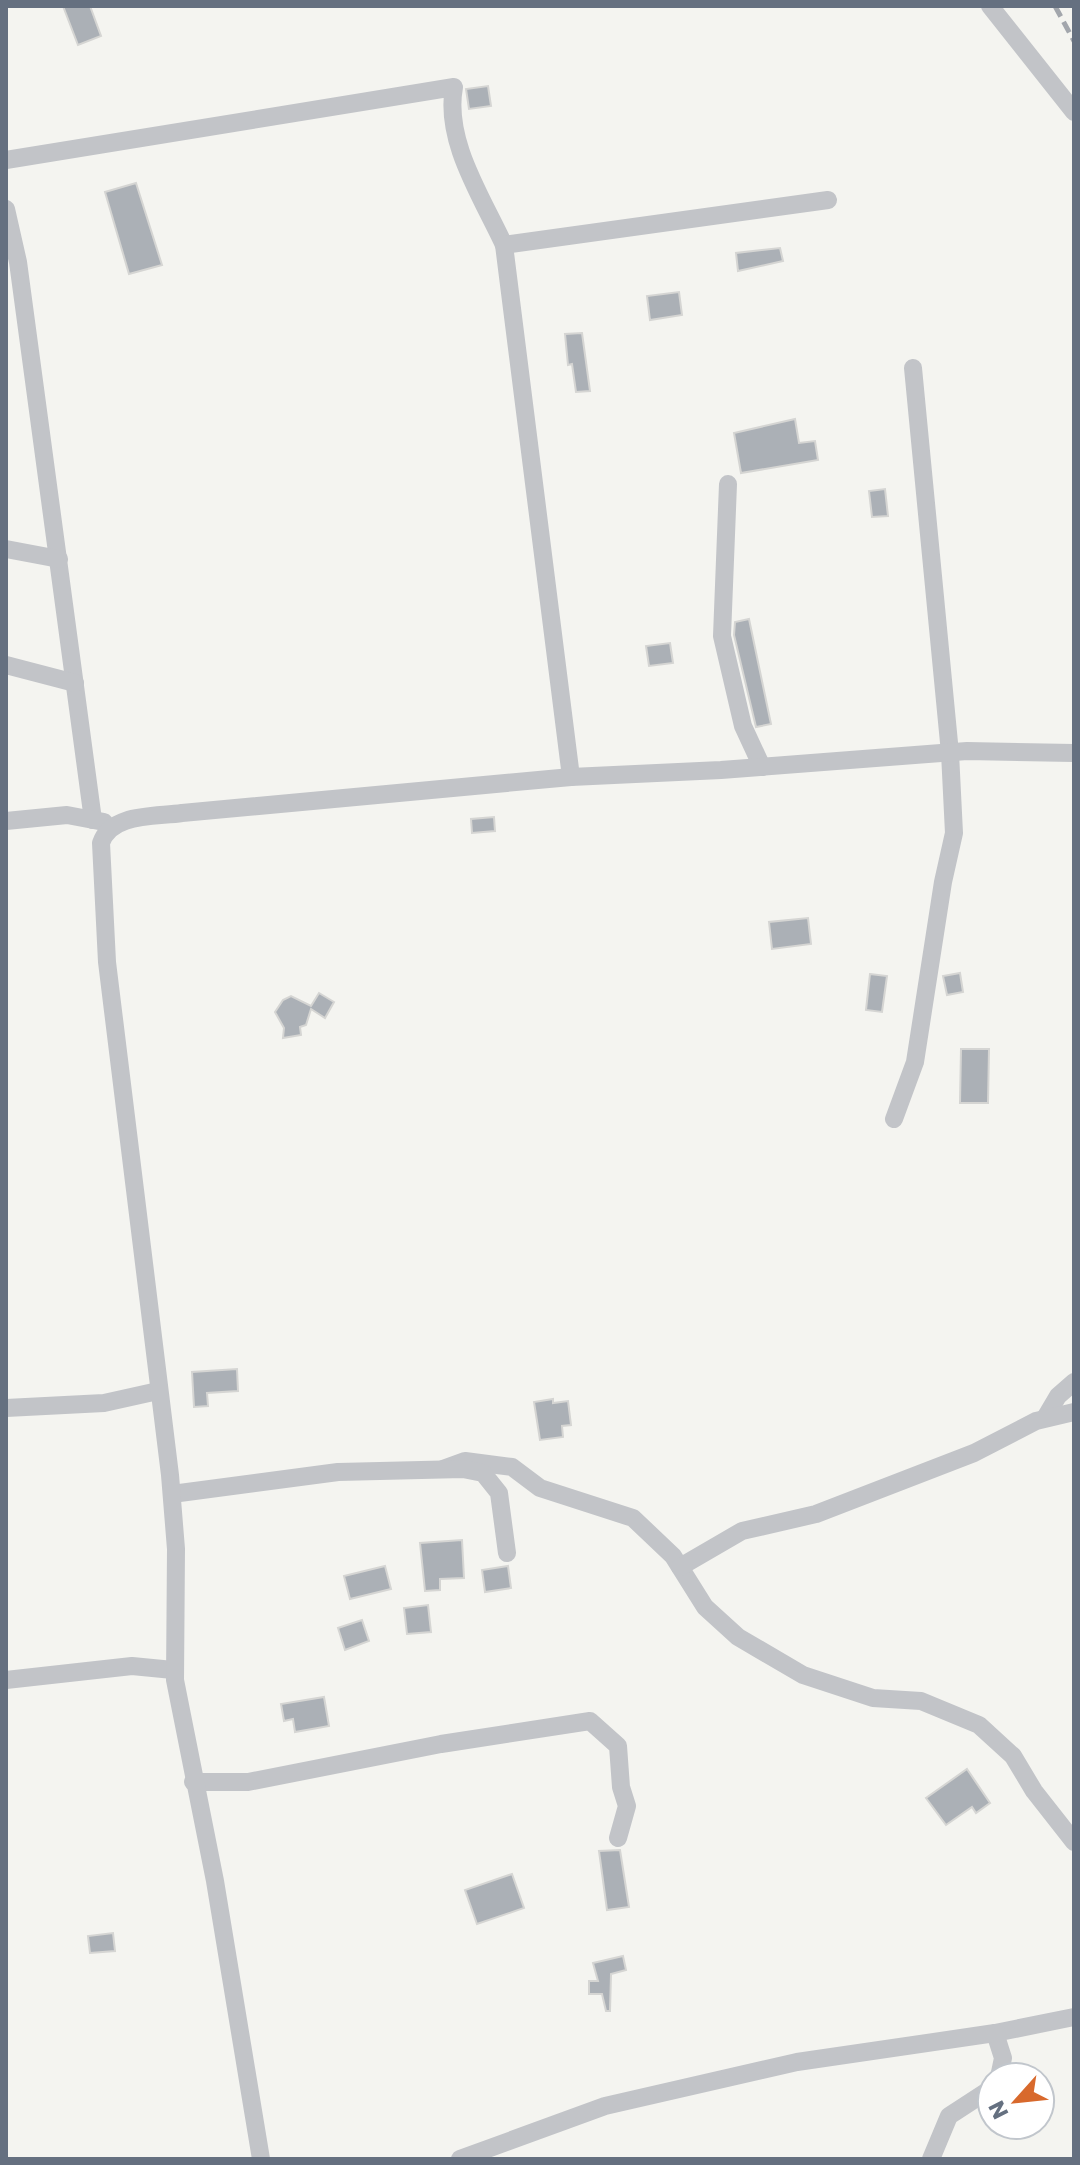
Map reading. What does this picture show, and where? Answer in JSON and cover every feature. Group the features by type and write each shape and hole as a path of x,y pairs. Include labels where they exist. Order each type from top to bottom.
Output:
{"street":[{"path":"990,6 1074,112"},
{"path":"6,160 454,87 450,108 459,148 504,245 571,777"},
{"path":"504,245 828,200"},
{"path":"6,209 18,262 93,820"},
{"path":"894,1119 915,1062 943,882 954,833 950,753 913,368"},
{"path":"728,484 722,636 743,726 762,767"},
{"path":"6,549 59,559"},
{"path":"6,665 75,683"},
{"path":"6,821 67,815 115,824 182,813 571,777 950,753 1074,753"},
{"path":"115,824 104,832 101,843 107,962 172,1494 176,1549 173,1670 215,1881 261,2159"},
{"path":"1045,1418 1058,1396 1074,1382"},
{"path":"6,1408 104,1403 158,1391"},
{"path":"680,1567 742,1531 841,1504 974,1453 1045,1418 1074,1412"},
{"path":"443,1469 465,1461 512,1467 540,1488 633,1518 680,1567 705,1607 738,1637 803,1675 873,1698 921,1701 979,1725 1013,1756 1034,1791 1074,1842"},
{"path":"172,1494 338,1472 443,1469 483,1473 499,1493 507,1553"},
{"path":"6,1680 132,1666 173,1670"},
{"path":"193,1782 248,1782 441,1744 590,1721 618,1746 621,1787 627,1806 618,1838"},
{"path":"460,2159 605,2106 797,2062 995,2033 1074,2017"},
{"path":"995,2033 1002,2061"},
{"path":"931,2159 949,2116 976,2098"}],"building":[{"path":"63,6 90,6 101,36 78,45"},
{"path":"488,86 491,106 469,109 466,89"},
{"path":"136,183 162,265 129,274 105,192"},
{"path":"780,248 783,261 738,271 736,253"},
{"path":"679,292 682,315 650,320 647,296"},
{"path":"582,333 590,391 576,392 572,364 568,365 565,334"},
{"path":"795,419 799,443 815,441 818,460 741,473 734,433"},
{"path":"885,489 888,516 872,517 869,491"},
{"path":"749,619 771,724 756,727 734,635 735,622"},
{"path":"670,643 673,663 649,666 646,646"},
{"path":"494,817 495,831 472,833 471,819"},
{"path":"808,918 811,944 772,949 769,922"},
{"path":"960,973 963,992 947,995 943,976"},
{"path":"870,974 887,976 882,1012 866,1010"},
{"path":"319,993 334,1002 325,1018 311,1009 306,1025 300,1027 301,1035 283,1038 284,1028 275,1012 283,1000 291,996 311,1006"},
{"path":"961,1049 989,1049 988,1103 960,1103"},
{"path":"237,1369 238,1391 207,1393 208,1406 194,1407 192,1372"},
{"path":"553,1399 553,1403 568,1401 571,1425 562,1426 563,1437 540,1440 534,1402"},
{"path":"462,1540 464,1578 440,1579 440,1590 425,1591 420,1543"},
{"path":"385,1566 391,1589 350,1599 344,1576"},
{"path":"508,1566 511,1588 485,1592 482,1570"},
{"path":"428,1605 431,1632 407,1634 404,1608"},
{"path":"362,1620 369,1641 345,1650 338,1628"},
{"path":"324,1697 329,1726 295,1732 293,1719 284,1721 281,1704"},
{"path":"967,1769 990,1803 976,1813 972,1807 946,1825 926,1798"},
{"path":"620,1850 629,1907 607,1910 599,1851"},
{"path":"512,1874 524,1908 477,1924 465,1890"},
{"path":"113,1933 115,1951 90,1953 88,1936"},
{"path":"623,1956 626,1970 611,1974 610,2011 606,2011 602,1994 589,1994 589,1981 598,1981 593,1963"}],"railway":[{"path":"1055,6 1074,41"}]}
